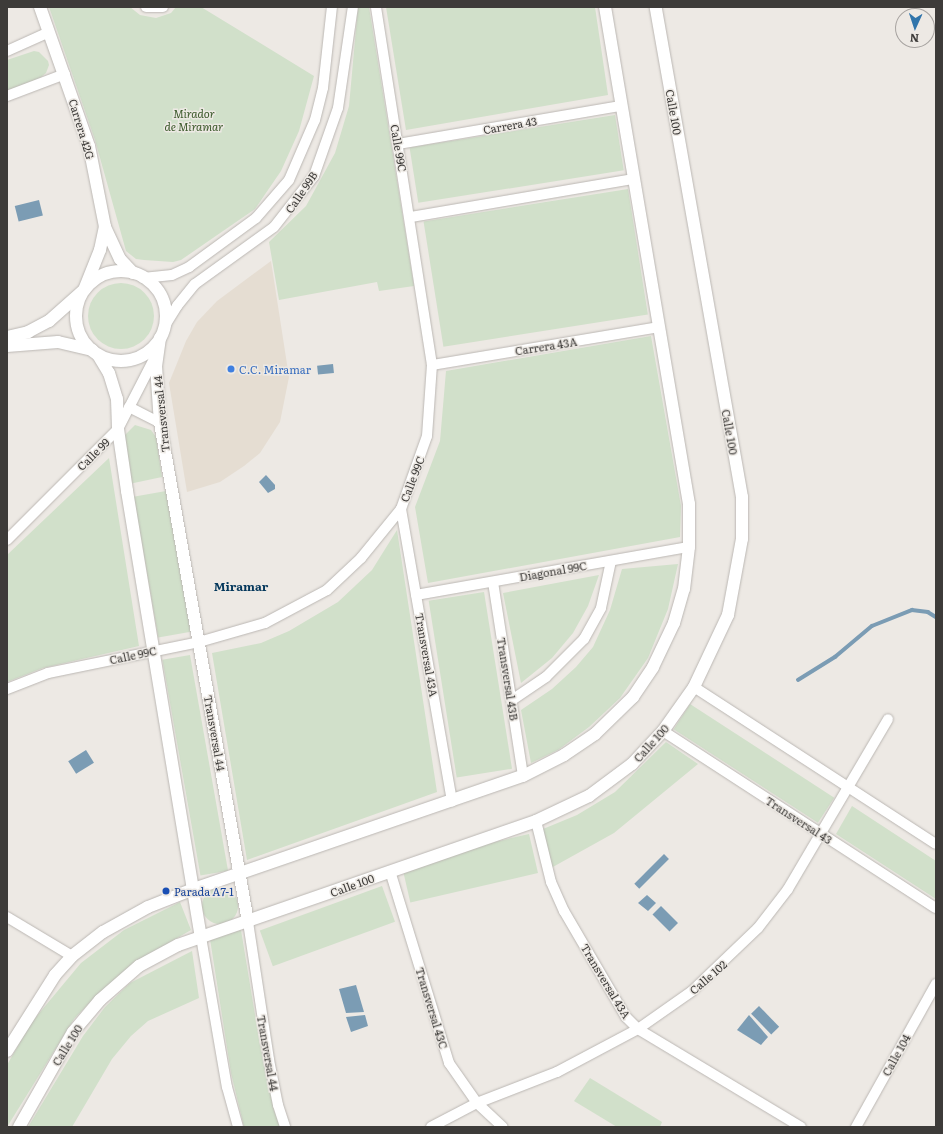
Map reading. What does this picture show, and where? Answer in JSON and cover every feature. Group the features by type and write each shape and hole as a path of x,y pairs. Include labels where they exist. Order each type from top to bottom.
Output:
{"street":[{"name":"Carrera 42G","path":"40,7 65,74 89,146 105,227 120,259 138,276"},
{"path":"146,7 163,7"},
{"name":"Calle 99B","path":"138,276 172,275 189,267 256,218 289,180 315,120 322,88 332,7"},
{"name":"Calle 99B","path":"162,332 177,306 195,284 274,227 314,176 338,108 353,7"},
{"name":"Calle 99C","path":"7,689 48,674 199,642 265,623 327,590 361,558 401,509 427,436 432,365 411,217 376,7"},
{"path":"7,1051 27,1015 55,975 72,956 103,932 148,907 191,890 452,802 523,776 564,755 595,734 633,697 656,662 674,623 684,589 689,547 688,504 605,7"},
{"name":"Calle 100","path":"19,1127 73,1032 100,1000 138,966 178,945 536,821 588,796 632,764 663,731 694,687 728,615 742,539 742,497 656,7"},
{"path":"7,51 49,32"},
{"path":"7,96 65,74"},
{"name":"Carrera 43","path":"398,144 621,106"},
{"path":"411,217 634,179"},
{"name":"Carrera 42G","path":"84,290 100,250 105,227"},
{"path":"7,337 28,332 49,321 94,280 107,273 122,271 150,282 161,298 165,315 162,332 148,351 132,359 115,360 58,342 7,346"},
{"path":"84,290 77,304 76,318 79,333 96,353 116,393 118,429 191,890 201,937 227,1087 238,1127"},
{"name":"Carrera 43A","path":"432,365 659,327"},
{"name":"Transversal 44","path":"162,332 157,353 160,423 238,874 248,922 269,1060 278,1105 285,1127"},
{"name":"Calle 99","path":"8,539 118,429 157,353"},
{"path":"129,407 160,423"},
{"name":"Transversal 43A","path":"401,509 452,802"},
{"name":"Diagonal 99C","path":"416,595 689,547"},
{"path":"512,700 546,677 584,639 601,608 611,561"},
{"name":"Transversal 43B","path":"493,582 523,776"},
{"path":"694,687 936,844"},
{"name":"Calle 102","path":"431,1127 477,1102 557,1072 638,1029 692,991 753,933 788,889 888,719"},
{"name":"Transversal 43","path":"663,731 821,835 936,908"},
{"name":"Transversal 43A","path":"536,821 551,882 564,911 626,1017 638,1029 801,1127"},
{"name":"Transversal 43C","path":"390,872 440,1038 449,1063 477,1102 504,1127"},
{"path":"7,917 72,956"},
{"name":"Calle 104","path":"856,1127 936,984"}],"shaded area":[{"name":"C.C. Miramar","path":"271,261 289,377 280,422 260,453 244,466 220,482 187,492 169,383 186,341 197,322 217,301"}],"green space":[{"name":"Mirador de Miramar","path":"49,7 130,7 140,15 156,18 171,13 176,7 201,7 314,76 299,131 281,171 255,209 181,260 173,262 136,259 126,251 95,140"},
{"path":"358,7 369,7 414,286 379,291 377,282 279,300 269,242 306,206 335,153 349,106"},
{"path":"386,7 595,7 608,95 406,130"},
{"path":"34,51 39,52 48,61 49,65 46,73 40,78 7,91 7,60"},
{"path":"615,115 624,170 418,203 410,148"},
{"path":"628,189 648,314 443,347 424,221"},
{"path":"114,283 128,283 140,288 149,297 154,309 152,329 145,340 128,349 114,349 102,344 93,335 88,323 88,309 93,297 102,288"},
{"path":"651,336 681,506 680,537 428,583 415,507 440,441 446,371"},
{"path":"135,425 151,430 156,437 162,477 129,484 122,438"},
{"path":"109,458 139,646 43,668 7,682 7,555"},
{"path":"166,491 191,632 158,638 134,497"},
{"path":"397,530 437,792 247,860 212,653 261,643 289,631 338,602 372,570"},
{"path":"678,564 668,609 648,658 620,698 589,727 558,750 531,763 521,710 552,689 576,667 593,647 610,610 622,569"},
{"path":"599,575 588,606 573,633 552,658 521,683 503,593"},
{"path":"484,592 512,769 457,778 429,601"},
{"path":"190,655 228,871 200,876 162,660"},
{"path":"690,704 834,798 818,823 674,729"},
{"path":"666,742 698,764 614,833 551,868 543,829 577,815 615,792"},
{"path":"852,806 936,861 936,899 836,834"},
{"path":"529,834 538,873 410,902 401,863"},
{"path":"382,886 395,922 273,966 260,930"},
{"path":"224,888 233,893 237,899 237,913 233,919 224,924 216,924 207,919 203,913 202,902 207,893 213,889"},
{"path":"180,902 191,930 136,962 96,996 74,1019 7,1127 7,1065 31,1023 81,963 124,930"},
{"path":"241,930 260,1045 274,1110 280,1127 244,1127 231,1073 210,939"},
{"path":"192,951 199,998 148,1021 131,1036 112,1059 72,1127 28,1127 83,1036 105,1007 130,983"},
{"path":"590,1078 662,1122 660,1127 617,1127 574,1101"}],"water":[{"path":"39,200 43,216 19,222 15,206"},
{"path":"333,364 334,373 318,375 317,366"},
{"path":"266,475 275,485 275,489 268,493 259,482"},
{"path":"86,750 94,763 76,774 68,761"},
{"path":"664,854 669,859 639,889 634,884"},
{"path":"647,895 656,903 648,911 638,903"},
{"path":"661,906 678,923 669,931 653,914"},
{"path":"356,985 364,1012 346,1013 339,989"},
{"path":"759,1006 779,1027 771,1035 751,1014"},
{"path":"365,1015 368,1026 351,1032 346,1017"},
{"path":"749,1015 768,1037 761,1045 737,1030"}],"waterway":[{"path":"798,680 835,657 872,626 912,610 928,612 936,617"}],"place":[{"name":"C.C. Miramar","path":"231,369"},
{"name":"Parada A7-1","path":"166,891"}],"district":[{"name":"Miramar","path":"241,587"}]}
